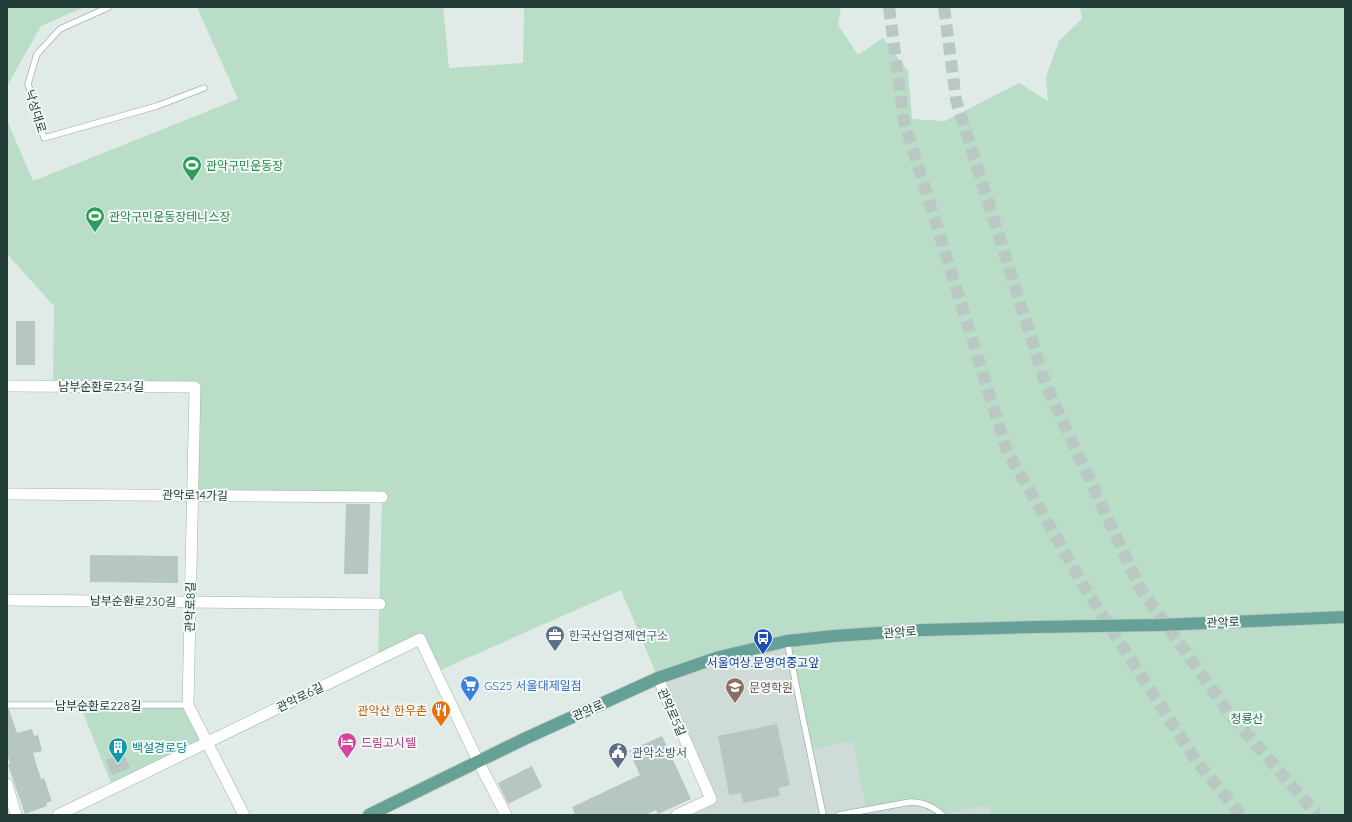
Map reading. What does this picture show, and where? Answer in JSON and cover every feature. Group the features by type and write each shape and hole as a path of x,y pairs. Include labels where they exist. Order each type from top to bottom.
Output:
{"main road":[{"name":"관악로","path":"369,815 524,739 658,678 719,657 787,641 923,630 1160,625 1345,617"}],"street":[{"name":"남부순환로234길","path":"7,386 195,387"},
{"name":"관악로8길","path":"195,387 188,705 244,815"},
{"name":"관악로14가길","path":"7,494 382,497"},
{"name":"남부순환로230길","path":"7,600 380,604"},
{"name":"관악로6길","path":"58,815 420,638 478,762"},
{"name":"관악로5길","path":"658,678 710,799 677,815"},
{"path":"478,762 506,815"},
{"path":"7,784 16,815"}],"lane":[{"name":"낙성대로","path":"109,7 60,29 37,54 28,84 44,138 157,106 204,88"},
{"path":"787,641 823,815"},
{"name":"남부순환로228길","path":"7,705 188,705"},
{"path":"838,815 917,802 929,805 942,815"}],"shaded area":[{"name":"문영학원","path":"787,641 810,749 909,730 942,815 677,815 710,799 658,678"},
{"path":"989,805 991,815 942,815"}],"green space":[{"path":"7,7 84,7 41,26 7,86"},
{"name":"청룡산","path":"197,7 443,7 449,68 523,63 524,7 841,7 838,25 858,55 883,38 908,71 912,119 945,121 1019,83 1048,101 1046,77 1059,41 1082,19 1080,7 1345,7 1345,815 991,815 989,805 942,815 917,802 866,810 853,741 810,750 787,641 658,678 621,590 436,672 420,639 378,659 382,497 193,495 195,387 53,386 54,306 7,254 7,120 33,181 238,99"},
{"path":"80,705 188,705 207,742 113,788"}],"building":[{"path":"16,321 35,321 35,365 16,365"},
{"path":"346,504 370,504 368,574 344,574"},
{"path":"90,555 178,556 178,583 90,582"},
{"path":"7,709 9,709 17,733 32,729 34,736 38,735 42,751 33,753 41,779 44,778 52,801 46,803 47,806 25,814 8,765 10,764 7,753"},
{"path":"777,724 790,785 778,788 780,796 743,803 741,793 729,795 718,736"},
{"path":"662,736 691,799 658,814 656,810 645,815 575,815 572,807 640,775 629,751"},
{"name":"백설경로당","path":"123,753 130,768 112,775 106,760"},
{"path":"532,766 542,787 508,804 498,783"}],"tunnel":[{"path":"889,7 904,121 1007,451 1085,588 1197,762 1241,815"},
{"path":"944,7 956,100 1046,385 1140,588 1229,713 1317,815"}],"place":[{"name":"관악구민운동장","path":"192,182"},
{"name":"관악구민운동장테니스장","path":"95,233"},
{"name":"한국산업경제연구소","path":"555,652"},
{"name":"서울여상.문영여중고앞","path":"763,655"},
{"name":"GS25 서울대제일점","path":"470,702"},
{"name":"문영학원","path":"735,704"},
{"name":"관악산 한우촌","path":"441,727"},
{"name":"드림고시텔","path":"347,759"},
{"name":"백설경로당","path":"118,764"},
{"name":"관악소방서","path":"618,769"}]}
